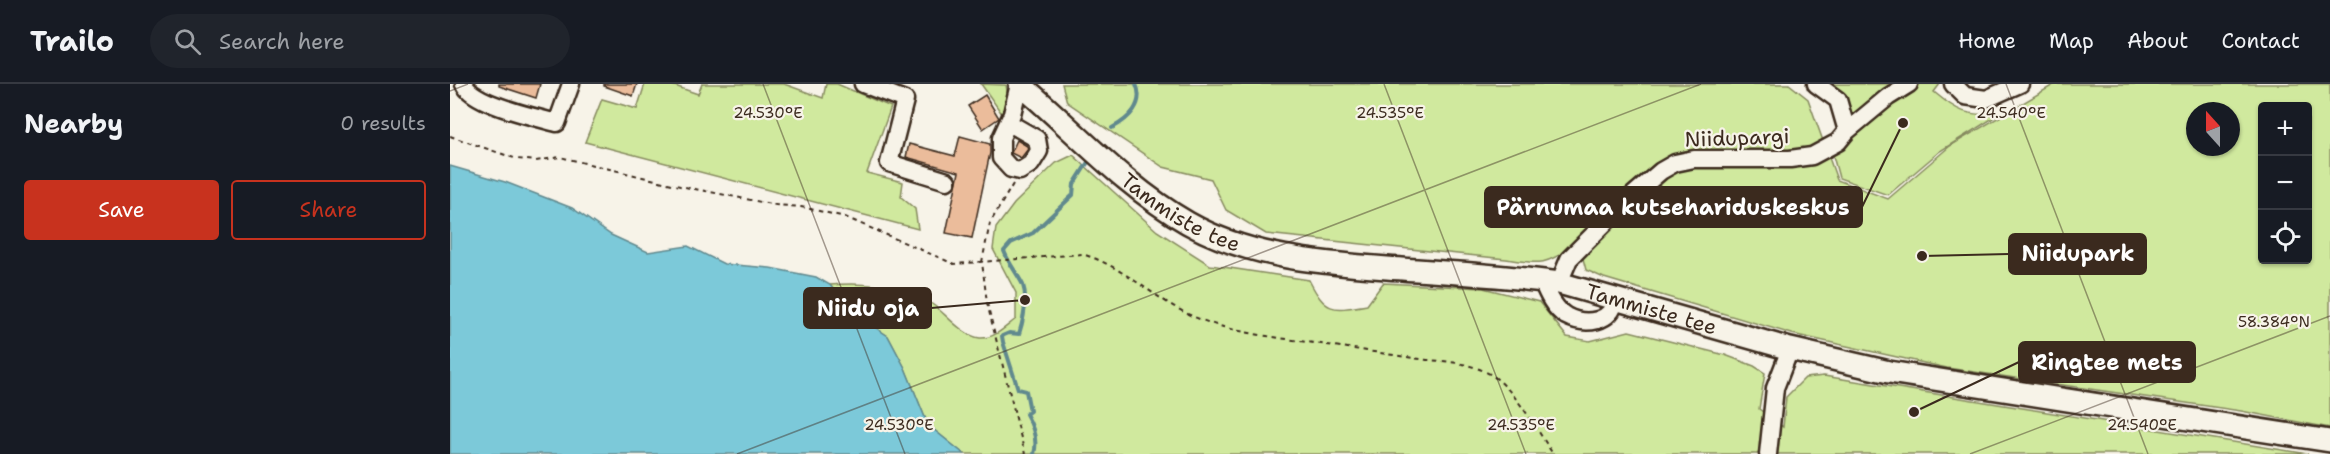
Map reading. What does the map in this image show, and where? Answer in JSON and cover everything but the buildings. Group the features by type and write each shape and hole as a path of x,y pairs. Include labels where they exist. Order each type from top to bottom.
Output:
{"main road":[{"name":"Tammiste tee","path":"1019,84 1124,177 1157,202 1207,233 1269,254 1346,265 1550,282 1790,349 1889,372 2330,441"}],"street":[{"path":"464,84 478,97 557,123 571,84"},
{"path":"863,84 905,100 889,163 947,181"},
{"path":"1009,123 1037,139 1039,151 1031,164 1020,171 1011,169 1001,158 1001,138 1009,123 1019,84"},
{"path":"1816,84 1838,100 1847,131"},
{"name":"Niidupargi","path":"1550,282 1569,259 1647,182 1675,163 1694,159 1790,159 1812,156 1838,142 1847,131 1888,97 1909,84"},
{"path":"1953,84 1965,96 1986,99 2020,84"},
{"path":"1550,282 1549,297 1565,315 1586,322 1605,318 1614,308 1615,299"},
{"path":"1768,454 1775,388 1790,349"}],"path":[{"path":"450,136 517,159 536,161 560,157 680,186 776,205 801,207 845,218 954,264 1082,254 1100,259 1173,308 1234,331 1427,360 1457,362 1488,372 1509,390 1553,454"},
{"path":"1020,171 990,223 982,262 990,315 1025,454"}],"green space":[{"path":"645,84 669,84 698,94 702,84 784,84 823,98 826,84 837,84 891,107 867,173 903,182 901,197 915,209 918,229 585,142 602,99 637,109"},
{"path":"981,84 1006,85 1008,97 1002,114"},
{"path":"1062,84 1789,84 1808,99 1837,180 1888,199 1950,146 2055,84 2330,84 2330,428 2241,411 1947,368 1792,334 1604,278 1586,270 1582,255 1573,246 1556,257 1535,262 1266,234 1226,210 1211,179 1163,167 1067,102"},
{"path":"1834,84 1897,84 1852,114 1833,86"},
{"path":"1918,84 1940,84 1934,92 1957,109 1970,113 1998,115 1940,151 1888,195 1839,178 1832,152 1888,105"},
{"path":"1073,155 1157,231 1210,265 1309,280 1320,299 1331,307 1338,308 1367,305 1383,283 1483,288 1539,302 1567,337 1590,341 1629,331 1725,355 1754,366 1765,373 1759,409 1783,427 1786,397 1805,378 1824,376 2308,454 964,454 928,425 905,368 888,336 849,310 830,285 871,285 899,290 925,300 974,337 985,338 995,335 1016,319 1016,293 993,249 996,228 1014,204 1056,163"}],"water":[{"path":"450,166 505,182 572,208 611,235 648,252 688,246 724,264 770,268 816,277 830,285 849,310 888,336 905,368 928,425 964,454 450,454"}],"waterway":[{"path":"1112,128 1134,110 1138,98 1136,84"},
{"path":"1034,454 1035,438 1026,414 1030,411 1026,391 1018,389 1002,336 1009,333 1019,334 1025,297 1023,285 1004,251 1011,243 1033,233 1073,195 1074,184 1088,162"}],"place":[{"name":"Pärnumaa kutsehariduskeskus","path":"1903,123"},
{"name":"Niidupark","path":"1922,256"},
{"name":"Niidu oja","path":"1025,300"},
{"name":"Ringtee mets","path":"1914,412"}]}
